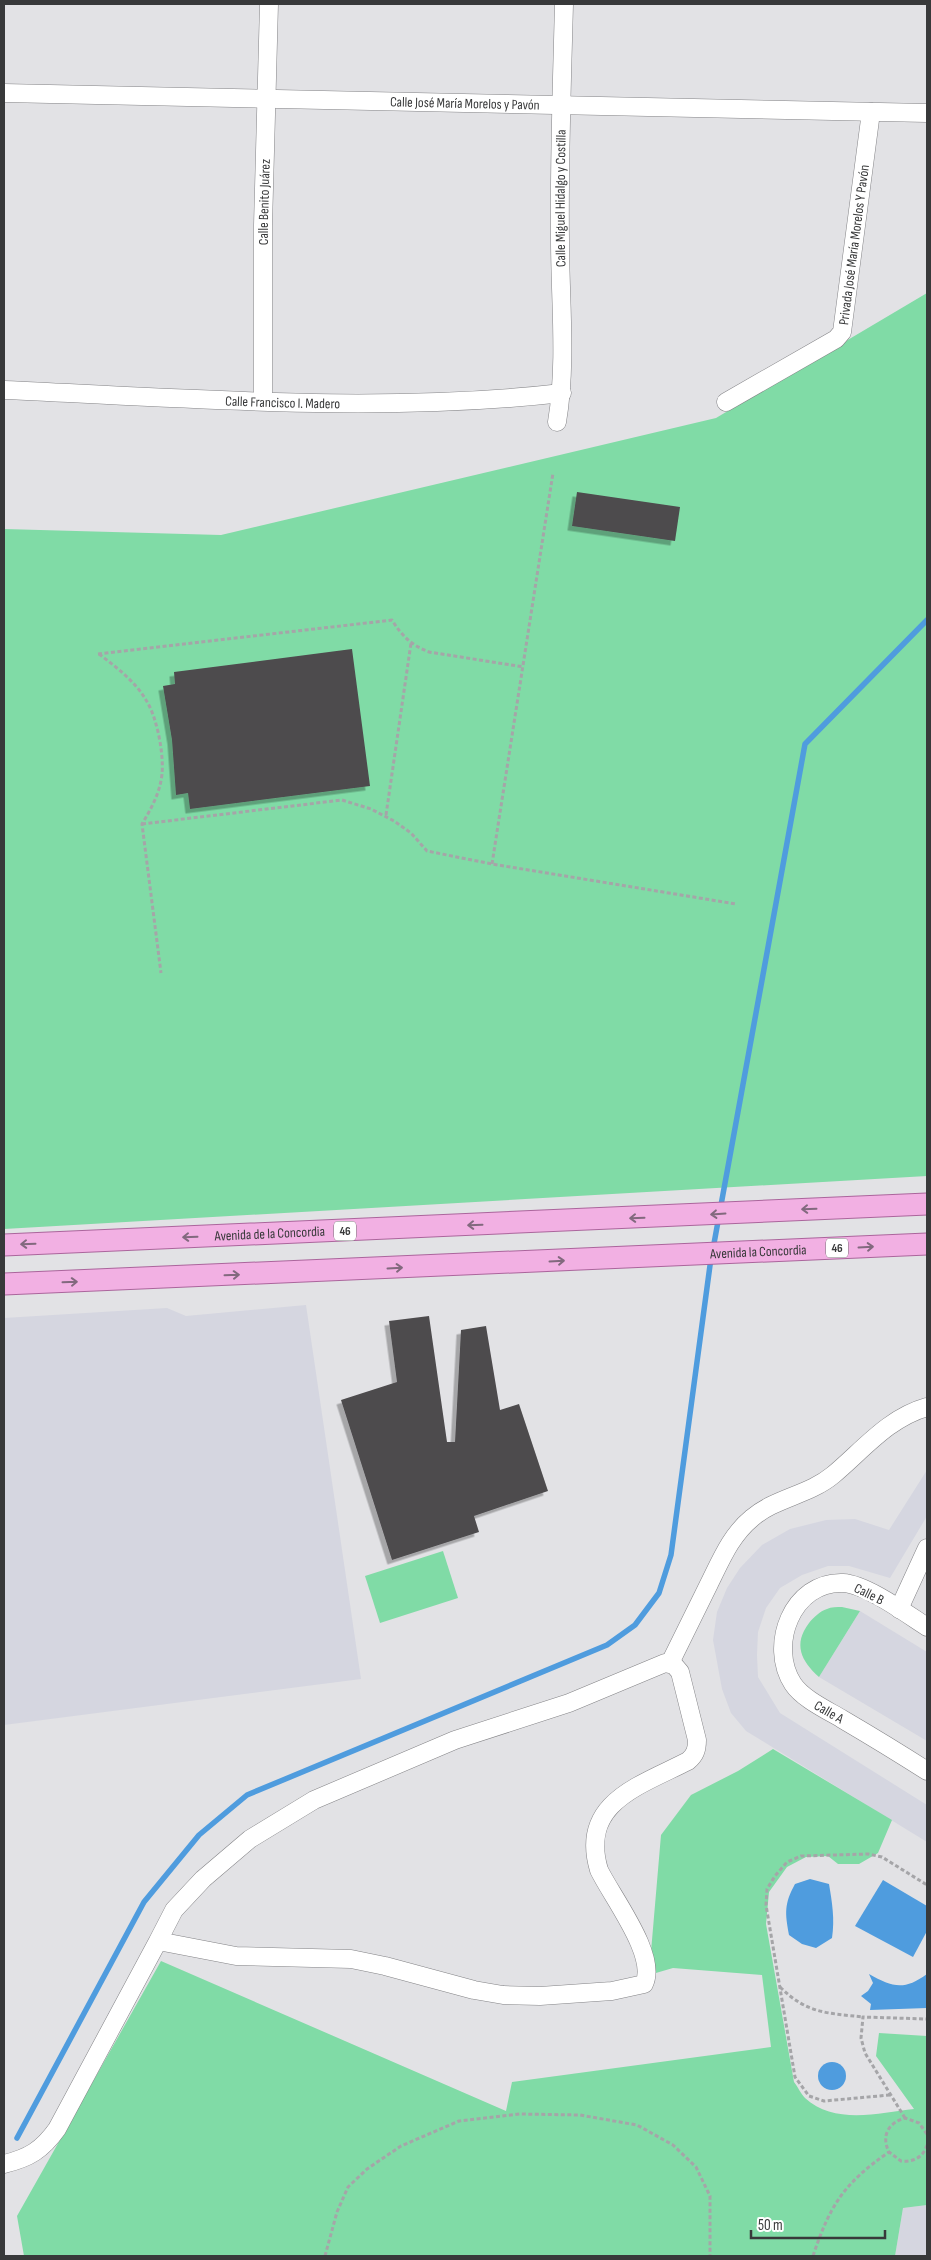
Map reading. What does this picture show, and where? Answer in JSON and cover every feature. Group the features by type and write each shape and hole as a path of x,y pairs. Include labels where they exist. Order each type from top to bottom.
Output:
{"main road":[{"name":"Avenida de la Concordia","path":"4,1246 927,1204"},
{"name":"Avenida la Concordia","path":"4,1284 927,1244"}],"street":[{"name":"Calle Benito Juárez","path":"263,401 263,225 269,4"},
{"name":"Calle Miguel Hidalgo y Costilla","path":"557,422 562,393 560,238 564,4"},
{"name":"Calle José María Morelos y Pavón","path":"4,93 927,114"},
{"name":"Privada José María Morelos Y Pavón","path":"726,402 836,338 842,332 872,112"},
{"name":"Calle Francisco I. Madero","path":"4,390 263,401 498,400 562,393"},
{"path":"670,1663 733,1537 753,1516 790,1497 815,1488 832,1476 880,1432 912,1411 927,1407"},
{"path":"899,1609 927,1548"},
{"name":"Calle B","path":"789,1619 803,1599 814,1591 826,1585 843,1583 859,1586 927,1626"},
{"name":"Calle A","path":"789,1619 784,1632 783,1665 794,1686 813,1701 927,1770"},
{"path":"4,2164 31,2154 46,2144 57,2129 174,1910 204,1879 250,1839 314,1800 455,1740 569,1703 665,1663 670,1663 680,1672 697,1749 694,1756 688,1761 641,1783 615,1803 602,1815 594,1838 595,1856 599,1870 644,1950 646,1980 641,1986 540,1996 503,1995 474,1990 385,1966 351,1959 236,1956 158,1941"}],"path":[{"path":"492,864 553,473"},
{"path":"161,973 142,824 155,803 162,774 160,742 146,700 130,680 98,654 392,620 401,634 411,643 429,652 524,667"},
{"path":"386,815 411,643"},
{"path":"142,824 332,800 355,803 386,815 411,833 427,851 492,864 736,904"},
{"path":"890,2095 824,2101 809,2096 795,2077 766,1906 767,1889 787,1862 801,1856 868,1854 882,1857 927,1884"},
{"path":"780,1987 800,2003 816,2011 863,2017 927,2019"},
{"path":"863,2017 861,2038 865,2053 905,2118"},
{"path":"325,2256 337,2212 348,2187 367,2169 401,2146 460,2121 520,2114 580,2115 637,2125 673,2144 696,2167 710,2196 710,2256"},
{"path":"927,2134 919,2123 905,2118 897,2120 887,2131 885,2146 889,2152 901,2161 908,2162 922,2155 927,2145"},
{"path":"813,2256 836,2200 863,2170 889,2152"}],"shaded area":[{"path":"306,1305 361,1679 4,1725 4,1318 167,1308 186,1316"},
{"path":"927,1470 927,1516 890,1578 849,1566 828,1566 802,1575 780,1588 766,1608 758,1632 757,1655 758,1677 780,1713 927,1805 927,1842 746,1731 731,1713 722,1689 713,1640 717,1612 727,1588 740,1568 762,1545 790,1529 826,1520 855,1519 889,1530"},
{"path":"860,1611 927,1652 927,1741 819,1677"},
{"path":"927,2205 927,2256 895,2256 903,2208"}],"green space":[{"path":"927,293 927,1176 4,1229 4,529 221,535 716,418"},
{"path":"443,1551 458,1598 380,1623 365,1576"},
{"path":"842,1607 860,1611 819,1677 808,1665 801,1652 801,1638 809,1623 819,1613 830,1608"},
{"path":"773,1749 892,1820 878,1853 859,1864 838,1864 828,1856 806,1857 787,1867 769,1892 766,1924 794,2082 805,2098 829,2112 843,2114 872,2114 914,2109 876,2056 879,2033 927,2036 927,2205 903,2208 895,2256 24,2256 17,2216 161,1961 506,2111 512,2082 771,2047 762,1975 673,1968 649,1975 661,1835 691,1795 738,1771"}],"water":[{"path":"810,1879 829,1884 833,1911 832,1938 816,1948 802,1944 789,1935 787,1921 787,1903 795,1884"},
{"path":"883,1880 927,1906 927,1931 913,1957 855,1926"},
{"path":"869,1974 891,1984 905,1985 927,1974 927,2008 870,2010 871,2004 861,1996 868,1991 873,1983"},
{"path":"832,2062 842,2066 846,2076 842,2086 832,2090 822,2086 818,2076 822,2066"}],"building":[{"path":"577,492 680,507 675,541 572,526"},
{"path":"352,649 370,786 190,809 188,793 176,795 172,740 163,686 175,684 174,672"},
{"path":"429,1316 447,1442 455,1442 461,1330 486,1326 500,1410 519,1404 548,1491 474,1516 479,1532 392,1560 341,1400 397,1382 389,1321"}],"waterway":[{"path":"713,1249 805,744 927,620"},
{"path":"17,2138 144,1902 199,1835 247,1795 607,1645 635,1625 659,1593 671,1555 711,1258"}]}
